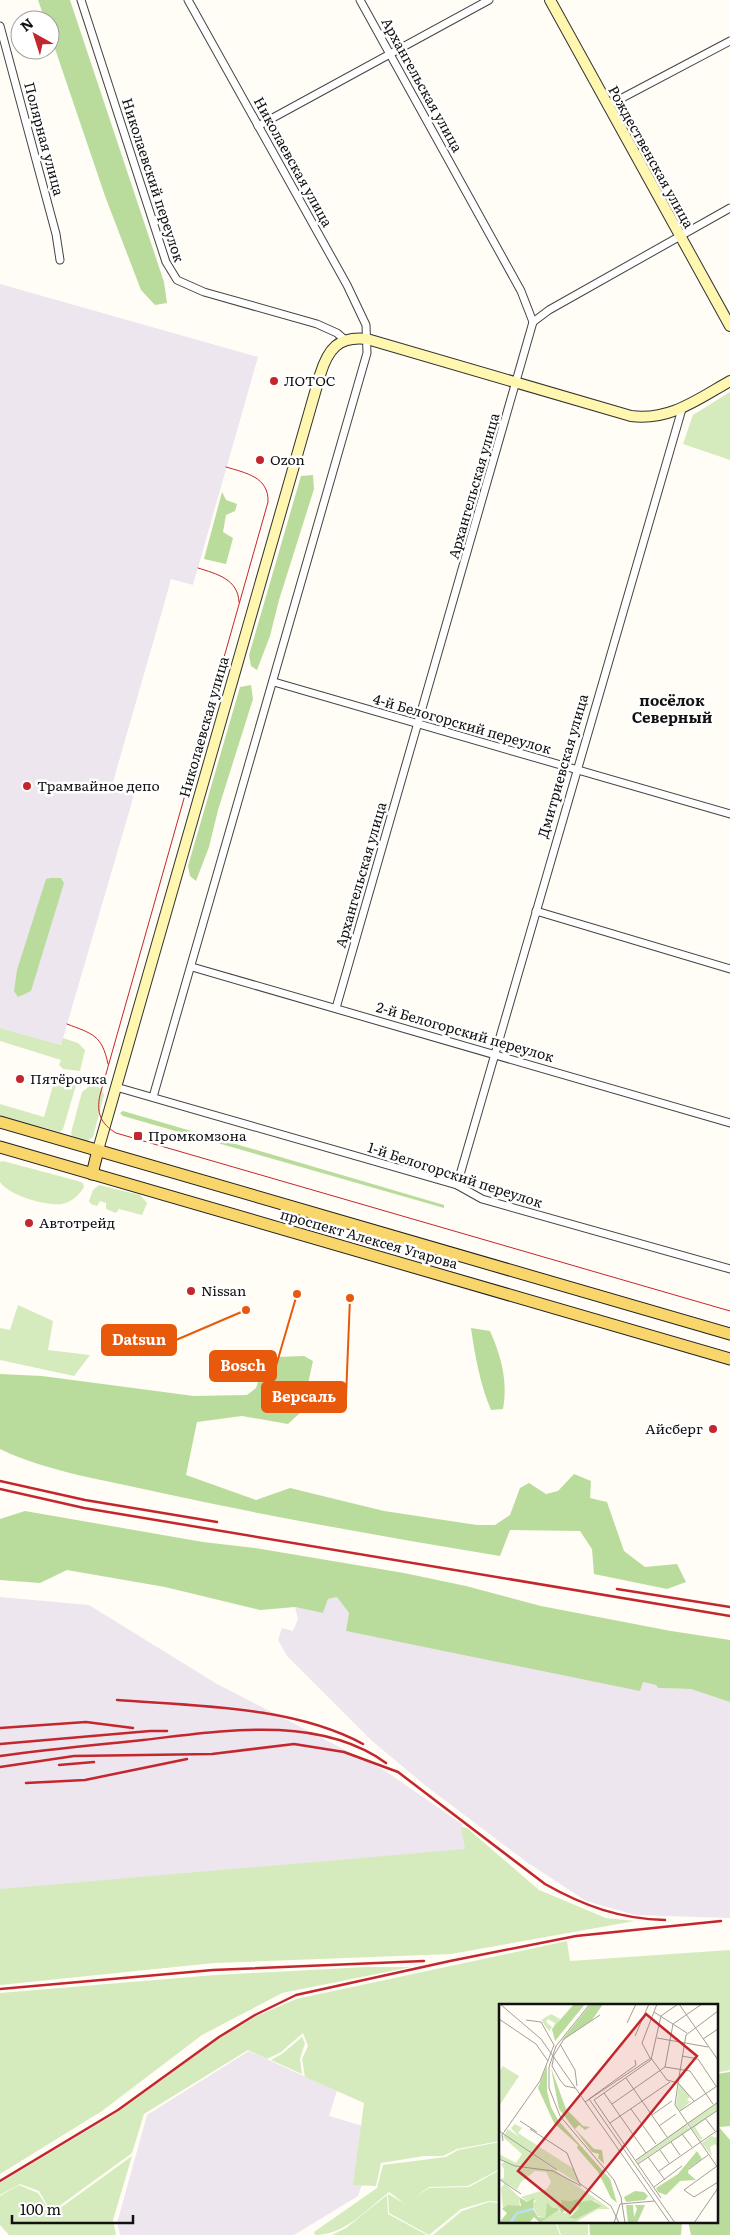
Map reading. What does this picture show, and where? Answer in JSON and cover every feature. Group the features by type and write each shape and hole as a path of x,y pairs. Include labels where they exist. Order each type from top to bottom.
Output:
{"main road":[{"name":"Рождественская улица","path":"550,0 730,326"},
{"path":"344,340 353,338 366,339 631,416 657,417 682,409 730,381"},
{"name":"Николаевская улица","path":"98,1150 320,374 331,351 344,340"},
{"name":"проспект Алексея Угарова","path":"0,1122 730,1334"},
{"name":"проспект Алексея Угарова","path":"0,1147 730,1359"},
{"path":"92,1174 98,1150"}],"street":[{"name":"Николаевский переулок","path":"81,0 166,262 176,280 204,292 316,324 337,333 344,340"},
{"name":"Николаевская улица","path":"153,1097 368,353 366,325 347,285 188,0"},
{"name":"Архангельская улица","path":"336,1008 533,322 521,291 360,0"},
{"path":"258,126 489,0"},
{"name":"Полярная улица","path":"0,26 56,234 60,260"},
{"path":"607,106 730,42"},
{"path":"533,322 549,310 730,208"},
{"name":"Дмитриевская улица","path":"457,1185 682,409"},
{"name":"4-й Белогорский переулок","path":"274,682 730,814"},
{"path":"536,911 730,968"},
{"name":"2-й Белогорский переулок","path":"192,967 730,1123"},
{"name":"1-й Белогорский переулок","path":"116,1087 457,1185 482,1199 730,1269"}],"shaded area":[{"name":"Трамвайное депо","path":"0,284 258,357 193,585 171,579 111,789 134,795 61,1045 0,1028"},
{"path":"0,1597 89,1605 217,1684 384,1770 462,1824 467,1851 0,1892"},
{"path":"337,1597 349,1613 347,1631 640,1690 642,1682 656,1685 658,1688 691,1689 730,1702 730,1918 635,1915 586,1901 528,1863 426,1786 371,1740 287,1656 278,1640 282,1628 293,1631 298,1619 295,1607 323,1613 328,1599"},
{"path":"249,2051 337,2091 329,2116 380,2131 358,2196 294,2235 120,2235 117,2223 147,2115"}],"green space":[{"path":"38,0 70,0 164,282 167,303 155,305 141,290 105,196 59,60 60,10 42,10"},
{"path":"730,392 730,460 683,444 693,415"},
{"path":"313,475 314,489 279,600 270,636 257,670 251,666 249,655 301,476"},
{"path":"222,492 226,500 237,504 235,511 226,515 223,532 233,538 226,564 204,559"},
{"path":"251,685 253,699 218,810 209,847 196,881 190,876 188,866 240,687"},
{"path":"61,878 64,883 31,991 18,997 14,991 17,970 46,879"},
{"path":"0,1028 61,1045 63,1038 78,1043 85,1050 80,1071 63,1069 59,1065 61,1060 0,1041"},
{"path":"61,1078 73,1080 76,1085 63,1129 60,1132 0,1116 0,1104 44,1117 54,1082"},
{"path":"91,1085 101,1088 104,1095 93,1137 87,1141 72,1136 71,1133 82,1092"},
{"path":"123,1111 444,1205 444,1208 123,1116 120,1113"},
{"path":"3,1161 78,1181 83,1183 84,1187 75,1198 62,1204 38,1202 28,1199 12,1192 0,1182 0,1162"},
{"path":"99,1185 140,1195 147,1203 142,1215 119,1209 116,1213 106,1209 106,1203 100,1201 97,1206 91,1204 89,1201 93,1190"},
{"path":"18,1305 53,1321 48,1350 90,1355 74,1376 0,1360 0,1328 10,1330"},
{"path":"471,1328 490,1331 494,1340 504,1379 503,1409 491,1410 478,1370"},
{"path":"304,1356 313,1361 302,1411 288,1424 242,1416 197,1422 186,1475 256,1500 290,1488 384,1511 477,1525 495,1525 510,1515 520,1488 529,1483 546,1494 558,1491 574,1474 591,1481 590,1498 607,1502 624,1551 645,1567 677,1564 686,1582 667,1589 594,1574 592,1549 580,1531 510,1530 500,1556 328,1526 157,1492 57,1470 0,1449 0,1374 42,1376 194,1396 247,1395 256,1388 265,1362 276,1357"},
{"path":"25,1511 203,1542 255,1548 404,1573 466,1586 541,1606 671,1631 730,1640 730,1702 691,1689 658,1688 656,1685 643,1682 640,1691 346,1631 349,1613 337,1597 328,1599 323,1613 295,1607 260,1610 165,1587 67,1570 40,1583 0,1580 0,1519"},
{"path":"461,1827 467,1828 539,1890 606,1918 635,1921 451,1954 214,1963 0,1985 0,1889 465,1849"},
{"path":"567,1941 570,1961 730,1950 730,2070 718,2073 718,2004 499,2004 499,2141 457,2149 443,2156 424,2156 381,2163 376,2186 353,2185 364,2103 305,2077 302,2059 308,2046 303,2033 281,2052 267,2059 248,2050 144,2114 132,2153 51,2212 39,2191 20,2184 0,2195 0,2183 118,2112 220,2038 257,2016 296,1999"},
{"path":"367,1967 411,1967 282,1993 202,2035 102,2111 0,2174 0,1993 215,1975"},
{"path":"302,2037 305,2043 300,2059 302,2074 271,2060 282,2054"},
{"path":"730,2072 730,2126 719,2127 730,2140 730,2235 691,2235 688,2222 718,2222 718,2074"},
{"path":"499,2142 499,2170 468,2186 429,2187 413,2199 429,2188 469,2187 499,2171 499,2202 489,2201 461,2209 429,2235 389,2213 388,2194 405,2204 389,2192 346,2226 326,2234 315,2235 314,2232 377,2188 383,2165 446,2157 458,2150"},
{"path":"132,2156 113,2220 116,2235 9,2235 0,2225 0,2196 19,2185 38,2193 52,2214"},
{"path":"387,2195 388,2214 427,2235 332,2235 346,2228"},
{"path":"489,2202 499,2203 499,2222 555,2222 560,2235 433,2235 462,2211"},
{"path":"556,2222 588,2222 588,2235 561,2235"},
{"path":"589,2222 682,2222 681,2235 590,2235"}],"tram line":[{"path":"226,467 255,477 265,487 268,502 100,1095 99,1113 103,1122 116,1133 730,1311"},
{"path":"198,568 219,575 231,583 238,594 239,602"},
{"path":"67,1024 84,1030 95,1037 103,1047 108,1064"}],"railway":[{"path":"0,1481 85,1500 217,1522"},
{"path":"0,1489 84,1508 730,1616"},
{"path":"617,1589 730,1607"},
{"path":"117,1700 243,1710 275,1715 336,1731 363,1744"},
{"path":"0,1728 86,1722 133,1728"},
{"path":"0,1756 204,1733 268,1730 300,1732 330,1737 359,1748 386,1763"},
{"path":"0,1744 167,1731"},
{"path":"0,1767 74,1756 212,1754 294,1744 344,1752 398,1772 545,1884 560,1892 603,1910 633,1917 665,1920"},
{"path":"26,1783 85,1780 187,1759"},
{"path":"59,1765 94,1762"},
{"path":"0,2181 118,2110 219,2037 255,2015 296,1995 450,1961 576,1936 721,1921"},
{"path":"0,1989 213,1970 424,1961"}],"place":[{"name":"ЛОТОС","path":"274,381"},
{"name":"Ozon","path":"260,460"},
{"name":"Трамвайное депо","path":"27,786"},
{"name":"Пятёрочка","path":"20,1079"},
{"name":"Промкомзона","path":"138,1136"},
{"name":"Автотрейд","path":"29,1223"},
{"name":"Nissan","path":"191,1291"},
{"name":"Bosch","path":"297,1294"},
{"name":"Версаль","path":"350,1298"},
{"name":"Datsun","path":"246,1310"},
{"name":"Айсберг","path":"713,1429"}],"district":[{"name":"посёлок Северный","path":"672,710"}]}
